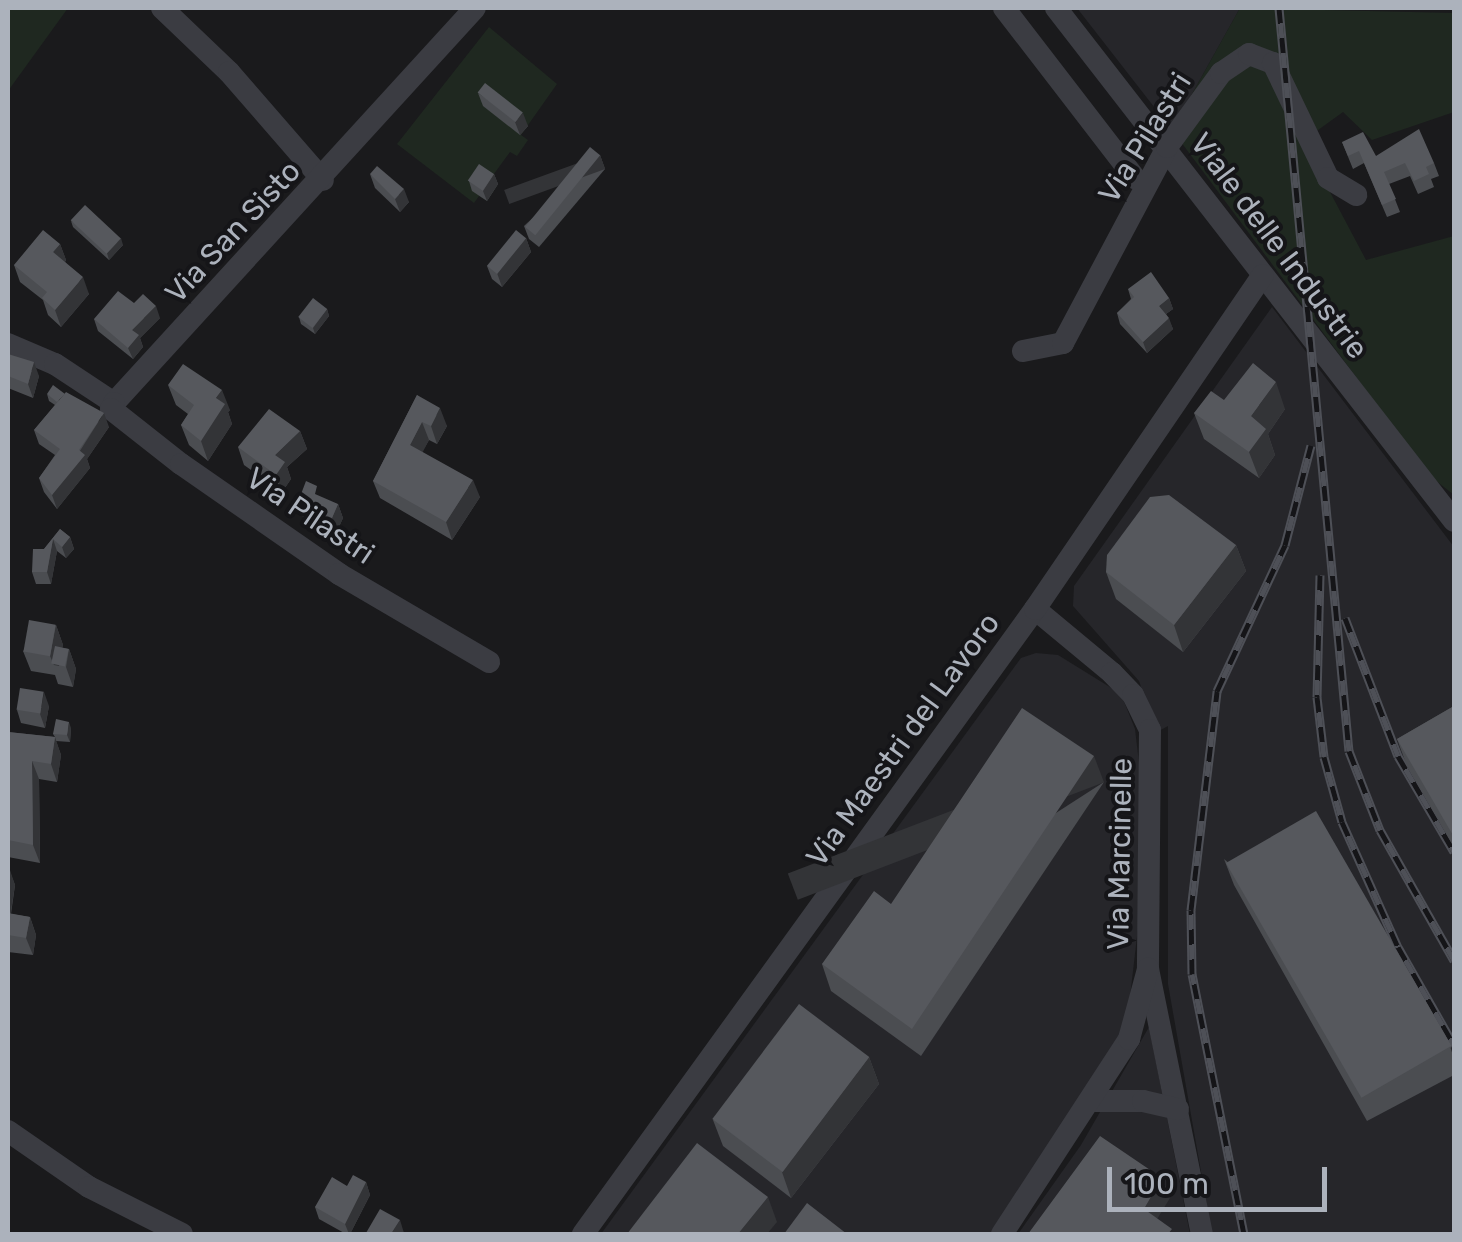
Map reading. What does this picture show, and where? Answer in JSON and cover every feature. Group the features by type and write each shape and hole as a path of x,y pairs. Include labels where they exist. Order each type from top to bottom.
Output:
{"street":[{"path":"162,8 229,72 323,180"},
{"name":"Via San Sisto","path":"114,403 323,180 475,8"},
{"path":"1004,8 1135,178"},
{"name":"Viale delle Industrie","path":"1056,8 1454,520"},
{"path":"1044,57 1074,30"},
{"name":"Via Pilastri","path":"1023,351 1063,343 1167,147 1221,73 1250,54 1263,54 1328,178 1356,195"},
{"path":"1092,121 1127,99"},
{"name":"Via Maestri del Lavoro","path":"583,1234 1035,609 1264,275"},
{"path":"8,344 55,364 114,403"},
{"name":"Via Pilastri","path":"114,403 111,409 181,464 340,574 489,662"},
{"name":"Via Marcinelle","path":"1035,609 1133,695 1150,730 1148,968 1202,1234"},
{"name":"Via Marcinelle","path":"1002,1234 1129,1039 1148,968"},
{"path":"1090,1101 1143,1101 1178,1109"},
{"path":"8,1131 89,1186 182,1234"}],"shaded area":[{"path":"8,8 68,8 8,91"},
{"path":"1077,8 1240,8 1172,130"},
{"path":"1240,8 1454,13 1454,112 1372,140 1343,112 1303,141 1366,260 1454,236 1454,495 1430,476 1172,130"},
{"path":"489,27 557,84 521,135 528,140 517,156 510,152 491,178 498,184 487,201 479,196 474,203 397,144"},
{"path":"1272,307 1454,547 1454,1234 1212,1234 1168,984 1168,726 1157,732 1139,681 1073,606 1074,586"},
{"path":"1036,653 1058,655 1121,694 1135,729 1143,797 1139,919 1127,1023 991,1234 601,1234 1021,658"},
{"path":"1149,1027 1190,1234 1018,1234 1081,1145"}],"building":[{"path":"485,83 523,113 515,122 478,92"},
{"path":"1419,129 1434,163 1426,167 1429,174 1414,181 1405,163 1384,172 1396,199 1382,205 1359,151 1348,156 1342,142 1363,132 1376,156"},
{"path":"590,147 600,155 535,235 525,227"},
{"path":"479,164 494,174 483,191 468,181"},
{"path":"377,166 404,189 395,199 370,174"},
{"path":"85,205 121,238 107,254 71,220"},
{"path":"43,230 60,244 53,252 83,277 55,310 42,298 47,292 14,265"},
{"path":"516,230 526,238 497,274 487,266"},
{"path":"1151,272 1169,298 1159,306 1169,318 1143,342 1117,313 1134,297 1128,289"},
{"path":"118,291 134,303 143,294 156,306 132,330 139,335 128,348 94,319"},
{"path":"313,298 327,309 312,328 298,317"},
{"path":"8,354 34,362 28,384 8,376"},
{"path":"1253,363 1276,382 1251,416 1266,429 1249,452 1194,413 1211,391 1224,400"},
{"path":"183,364 222,390 216,398 225,404 201,441 181,425 194,405 168,385"},
{"path":"53,385 65,394 57,402 47,394"},
{"path":"66,392 104,413 79,450 85,455 52,495 39,478 60,449 34,430"},
{"path":"417,395 440,408 431,426 422,422 410,445 473,480 446,522 373,481"},
{"path":"269,409 300,431 275,455 285,462 276,475 238,447"},
{"path":"306,481 317,486 315,494 338,504 332,518 298,502"},
{"path":"1169,495 1236,545 1174,625 1106,572 1107,555 1150,497"},
{"path":"60,529 70,537 62,547 53,539 47,572 32,572 33,549 44,549"},
{"path":"29,620 56,625 50,656 23,652"},
{"path":"55,646 69,649 65,667 51,664"},
{"path":"20,688 44,692 40,713 17,710"},
{"path":"1454,706 1454,837 1397,739"},
{"path":"1022,708 1094,756 912,1029 822,964 874,891 891,904"},
{"path":"56,719 69,722 67,735 53,734"},
{"path":"8,732 55,737 51,764 32,761 33,845 8,840"},
{"path":"1316,811 1452,1046 1361,1098 1226,863"},
{"path":"8,913 30,917 26,938 8,935"},
{"path":"799,1004 869,1057 783,1172 712,1119"},
{"path":"1100,1136 1162,1178 1144,1209 1172,1229 1168,1234 1028,1234"},
{"path":"697,1143 768,1197 738,1234 627,1234"},
{"path":"353,1175 366,1182 345,1224 315,1207 332,1177 347,1186"},
{"path":"807,1203 847,1234 784,1234"},
{"path":"380,1209 400,1220 391,1234 366,1233"}],"railway":[{"path":"1279,8 1349,751 1380,830 1454,960"},
{"path":"1244,1234 1192,974 1191,910 1217,691 1285,545 1311,445"},
{"path":"1320,575 1317,697 1324,757 1342,822 1398,947 1454,1045"},
{"path":"1345,618 1398,756 1454,852"}]}
